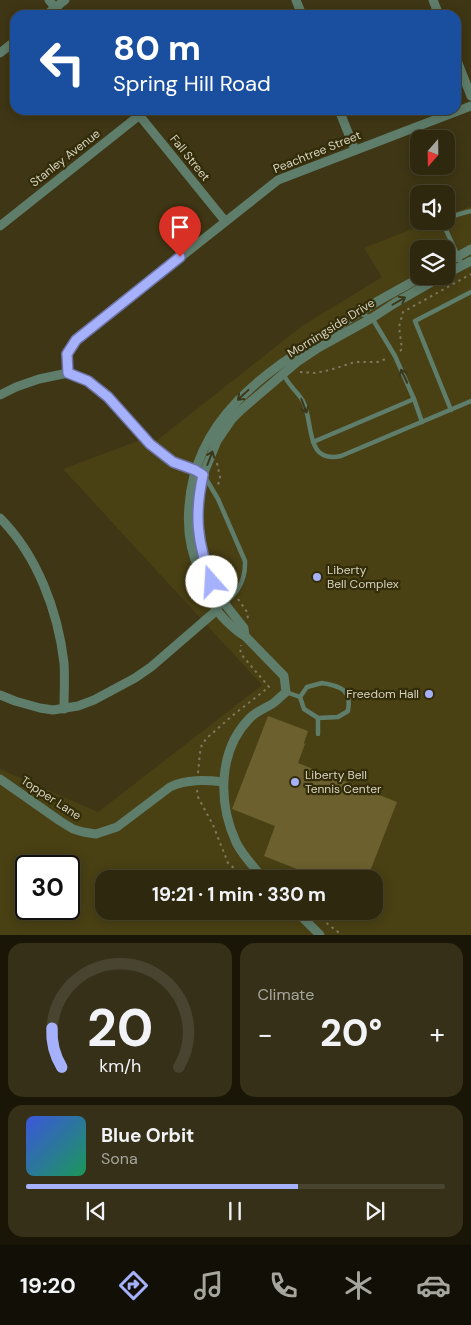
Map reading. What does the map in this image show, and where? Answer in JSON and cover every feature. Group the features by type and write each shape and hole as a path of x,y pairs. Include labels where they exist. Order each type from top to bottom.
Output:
{"street":[{"path":"49,0 57,10"},
{"path":"0,53 10,45"},
{"path":"461,71 471,96"},
{"name":"Stanley Avenue","path":"0,226 136,115"},
{"name":"Fall Street","path":"142,115 226,221"},
{"path":"341,115 355,150"},
{"name":"Peachtree Street","path":"68,373 67,354 76,340 278,180 447,115"},
{"path":"455,258 471,249"},
{"path":"455,269 467,263"},
{"name":"Morningside Drive","path":"410,283 358,312 283,372 232,419 217,441 203,475 197,516 204,561 212,582 225,604 244,628 245,636 239,634 217,610 197,565 191,546 188,511 191,486 195,470 209,437 225,413 255,384 283,372 318,348 426,285"},
{"path":"0,395 39,379 68,373 88,381 108,397 157,450 173,462 195,470"},
{"path":"0,518 18,539 31,560 54,614 64,664 64,709"},
{"path":"0,695 15,701 53,710 64,709 94,700 151,667 217,610"},
{"path":"245,636 284,676 286,692 272,704 250,717 237,733 226,759 223,782 227,818 236,844 256,870"},
{"name":"Topper Lane","path":"0,779 66,825 83,832 96,834 117,828 170,786 178,782 188,780 223,782"},
{"path":"305,920 320,935"}],"lane":[{"path":"467,263 458,256 445,225 453,217 471,211"},
{"path":"451,410 415,320 471,292"},
{"path":"358,312 372,318 395,356 422,422"},
{"path":"283,372 304,403 313,442 317,450 334,458 471,401"},
{"path":"313,442 414,399"},
{"path":"195,470 203,475 218,499 245,561 245,572 242,582 234,596 217,610"},
{"path":"322,683 336,686 347,692 350,701 348,711 338,717 318,718 304,709 300,697 307,687 322,683"},
{"path":"286,692 300,697"},
{"path":"318,718 318,734"}],"path":[{"path":"283,372 315,373 355,362 378,362 395,356 402,350 399,327 403,312 471,274"},
{"path":"214,492 220,476 217,463 218,458"},
{"path":"234,596 239,599 247,612 248,620"},
{"path":"238,870 228,863 213,825 198,797 196,781 202,744 232,716 269,687 241,654 240,648 245,636"},
{"path":"323,920 342,935"}],"shaded area":[{"name":"Liberty Bell Complex","path":"471,206 471,935 0,935 0,769 98,812 262,685 63,469 151,436 156,441 302,326 382,277 364,248 410,230 455,230 455,212"},
{"name":"Liberty Bell Tennis Center","path":"268,716 308,731 298,763 397,802 371,870 299,870 264,856 275,826 232,809"}],"place":[{"name":"Liberty Bell Complex","path":"317,577"},
{"name":"Freedom Hall","path":"429,694"},
{"name":"Liberty Bell Tennis Center","path":"295,782"}],"route":[{"path":"180,257 76,340 67,354 68,373 88,381 108,397 150,444 173,462 203,475 197,516 204,561 212,582"}]}
